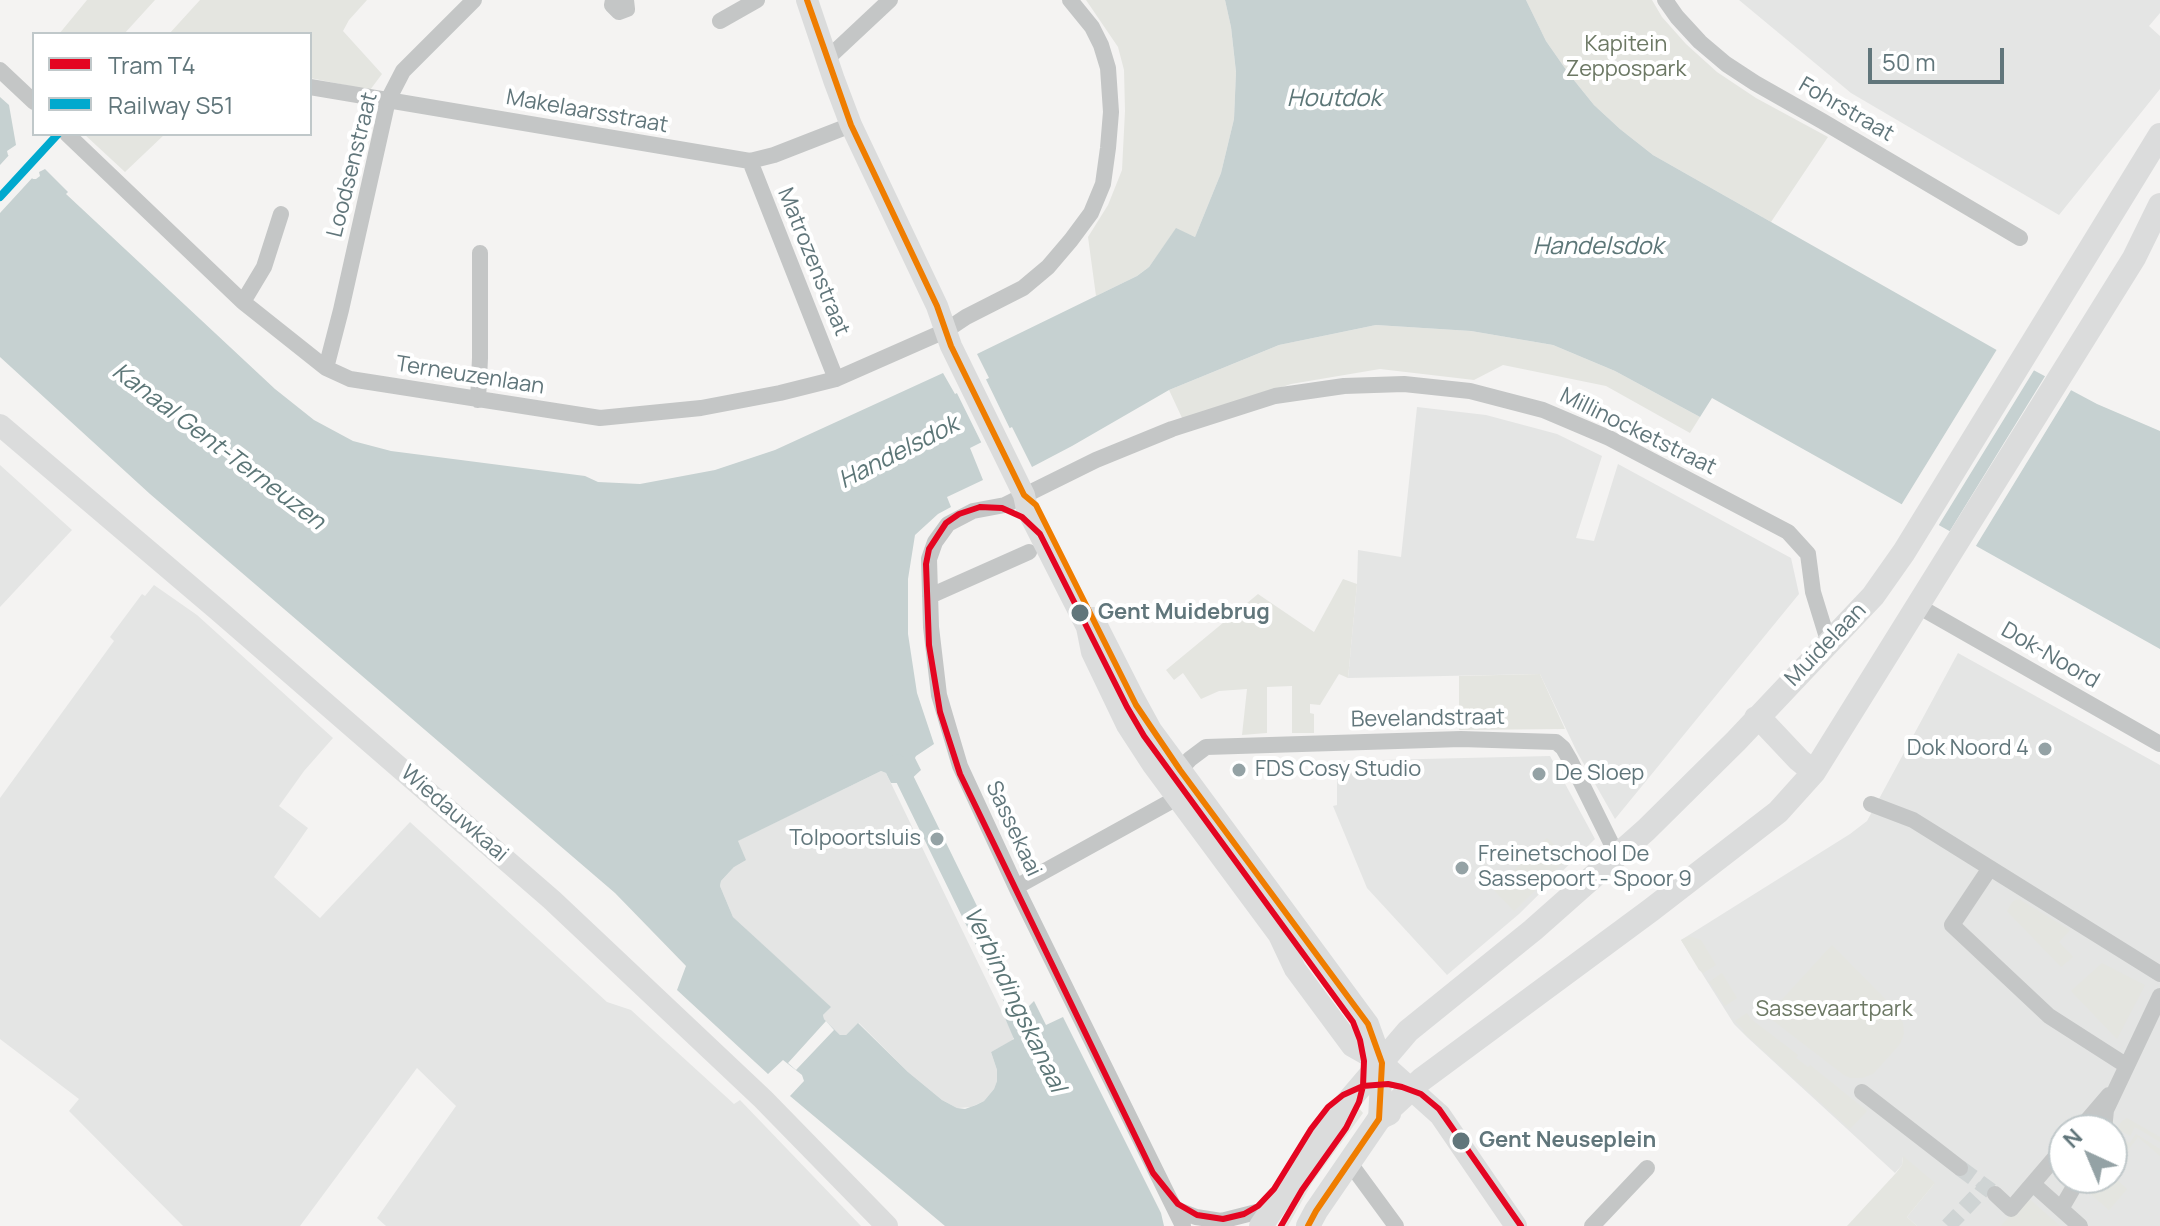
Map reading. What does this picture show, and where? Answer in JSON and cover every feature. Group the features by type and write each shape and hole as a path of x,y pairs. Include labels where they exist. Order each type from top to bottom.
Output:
{"main road":[{"name":"Muidelaan","path":"1266,1217 1338,1113 1408,1031 1533,930 1646,830 1873,596 1904,552 2160,135"},
{"path":"1308,1226 1379,1119 1417,1095 1778,812 1814,772 2134,258 2160,205"},
{"path":"1756,718 1814,772"}],"street":[{"name":"Loodsenstraat","path":"326,368 388,100 403,71 474,0"},
{"path":"613,0 612,5 619,12 627,9 626,0"},
{"path":"720,21 757,0"},
{"path":"807,0 851,125 937,306 964,372 1022,491 1036,505 1142,715 1184,785 1368,1024 1382,1063 1379,1119"},
{"path":"828,58 890,0"},
{"name":"Terneuzenlaan","path":"69,136 243,302 326,368 350,379 600,418 701,408 836,379 945,331 1023,288 1048,267 1091,213 1103,184 1111,112 1108,68 1101,45 1092,27 1070,0"},
{"name":"Fohrstraat","path":"1665,0 1700,42 1726,64 2020,238"},
{"path":"0,70 32,100"},
{"name":"Makelaarsstraat","path":"312,87 750,161 774,155 851,125"},
{"name":"Matrozenstraat","path":"750,161 836,379"},
{"path":"243,302 264,267 281,214"},
{"path":"478,400 480,253"},
{"name":"Millinocketstraat","path":"1022,491 1172,429 1275,396 1344,386 1404,384 1470,391 1543,410 1609,438 1788,532 1808,554 1813,592 1829,644"},
{"name":"Wiedauwkaai","path":"0,425 552,900 763,1099 887,1226"},
{"name":"Sassekaai","path":"1022,491 1005,505 961,516 941,531 932,548 929,559 932,643 943,710 964,777 1183,1226"},
{"path":"930,596 1029,552"},
{"name":"Dok-Noord","path":"1918,606 2160,744"},
{"name":"Bevelandstraat","path":"1184,785 1190,759 1206,747 1461,739 1556,742 1570,760 1617,855"},
{"path":"1016,887 1184,785"},
{"path":"1871,804 1913,820 2160,974"},
{"path":"1990,868 1952,925 2049,1016 2127,1066"},
{"path":"2106,1114 2160,996"},
{"path":"1382,1063 1440,1115 1516,1226"},
{"path":"2093,1114 2118,1085"},
{"path":"1862,1092 1960,1168"},
{"path":"1349,1162 1396,1226"},
{"path":"1995,1194 2011,1209 2048,1166"},
{"path":"1592,1226 1647,1168"},
{"path":"2033,1184 2080,1226"},
{"path":"2061,1209 2070,1194"},
{"path":"1175,1209 1196,1217 1221,1221 1266,1217"}],"shaded area":[{"path":"1739,0 2160,0 2160,13 2149,26 2160,36 2160,89 2059,215 1851,93"},
{"path":"1417,407 1486,415 1557,434 1602,456 1576,538 1594,541 1618,464 1791,558 1799,594 1615,819 1577,752 1540,674 1348,678 1358,550 1401,557"},
{"path":"0,465 72,530 0,607"},
{"path":"154,585 197,615 333,738 279,806 308,828 274,877 320,918 410,822 607,1002 631,1010 734,1104 740,1100 861,1226 386,1226 377,1218 456,1106 417,1068 300,1226 183,1226 69,1111 79,1099 0,1039 0,798 114,641 110,637 142,594 145,596"},
{"path":"1958,653 2160,765 2160,1226 1917,1226 1907,1217 1934,1184 1903,1157 1902,1165 1895,1173 1734,1024 1681,940 1867,821"},
{"name":"Freinetschool De Sassepoort - Spoor 9","path":"1550,756 1595,839 1519,914 1447,975 1367,888 1333,806 1337,805 1337,761"},
{"path":"881,771 886,773 1014,1037 991,1052 997,1081 984,1101 971,1107 957,1108 942,1100 908,1072 859,1023 846,1035 840,1035 824,1019 823,1015 830,1007 733,917 720,886 734,867 737,841"}],"green space":[{"path":"87,0 155,0 126,32 61,32"},
{"path":"200,0 367,0 343,31 382,74 370,90 312,78 312,32 171,32"},
{"path":"1086,0 1225,0 1236,72 1234,119 1221,173 1195,237 1176,229 1149,267 1096,296 1088,237 1108,205 1122,170 1124,70 1118,47"},
{"name":"Kapitein Zeppospark","path":"1526,0 1652,0 1662,17 1686,44 1717,72 1756,98 1828,137 1771,222 1653,155 1620,129 1594,105 1569,74 1546,41"},
{"path":"86,136 163,136 125,172"},
{"path":"1376,325 1471,331 1553,345 1615,371 1700,417 1690,433 1606,386 1503,365 1474,380 1380,369 1291,384 1183,420 1169,390 1279,345"},
{"path":"1343,579 1357,584 1348,678 1339,674 1320,705 1310,704 1310,713 1314,714 1314,733 1292,733 1292,686 1267,687 1267,733 1242,735 1247,689 1219,691 1201,699 1183,673 1174,680 1166,670 1258,594 1314,632"},
{"path":"1540,674 1565,729 1459,730 1459,676"},
{"path":"1547,838 1568,858 1514,911 1494,890"},
{"path":"2019,899 2070,930 2059,942 2073,957 2061,967 2007,911 2013,901"},
{"path":"1689,936 1701,940 1716,965 1703,973 1699,970 1681,940"},
{"name":"Sassevaartpark","path":"1832,945 1888,1002 1903,1023 1904,1034 1900,1044 1873,1074 1862,1078 1844,1075 1758,1009 1776,1006"},
{"path":"2102,963 2145,985 2117,1039 2071,991"},
{"path":"1722,973 1737,998 1725,1006 1709,982"},
{"path":"1747,1013 1798,1055 1796,1058 1808,1067 1810,1065 1867,1111 1850,1129 1743,1032 1735,1021"},
{"path":"1358,1107 1363,1113 1312,1183 1288,1226 1278,1226 1331,1141"},
{"path":"2128,1119 2160,1137 2160,1142 2135,1127 2130,1136"},
{"path":"2136,1134 2160,1149 2160,1156 2138,1137 2128,1150"},
{"path":"1903,1156 1935,1183 1907,1217 1917,1226 1847,1226 1896,1173 1902,1165"},
{"path":"2091,1194 2123,1194 2109,1210"},
{"path":"2026,1196 2060,1226 2001,1226"}],"water":[{"path":"1225,0 1526,0 1546,41 1594,105 1653,155 2009,357 2097,404 2160,431 2160,649 1712,398 1700,417 1615,371 1553,345 1471,331 1376,325 1279,345 1169,390 1032,467 1012,427 970,448 983,480 947,497 951,507 938,514 915,535 908,579 908,634 917,693 934,744 915,758 921,770 907,783 891,783 886,773 881,771 738,841 746,860 734,867 720,886 733,917 831,1007 823,1015 824,1019 840,1035 846,1035 858,1023 908,1072 942,1100 957,1108 965,1109 984,1101 994,1089 997,1070 991,1052 1014,1039 1004,1016 1020,1015 1034,1001 1046,1025 1063,1017 1161,1213 1164,1226 945,1226 790,1096 804,1081 802,1075 783,1060 768,1074 677,990 686,966 615,893 150,494 0,357 0,97 9,105 16,145 7,151 8,155 33,179 45,169 68,192 66,194 275,389 314,420 353,441 391,451 585,476 598,482 640,484 715,470 775,450 943,373 955,394 989,378 977,354 1137,276 1149,267 1176,228 1195,237 1221,173 1234,119 1236,72"}],"pier":[{"path":"10,154 34,176 0,213 0,165"},
{"path":"1999,346 2036,367 1937,528 1900,507"},
{"path":"979,365 1030,470 1010,432 983,446 950,379 956,389 984,376"},
{"path":"2047,373 2073,387 1974,549 1948,534"},
{"path":"826,1021 834,1030 796,1070 788,1063"}],"waterway":[{"name":"Verbindingskanaal","path":"897,763 1030,1035"}],"tunnel":[{"path":"1960,1168 1991,1191"},
{"path":"1948,1226 1985,1187"}],"tram line":[{"name":"T4","path":"980,507 1002,508 1022,517 1040,534 1144,736 1353,1022 1360,1040 1364,1061 1363,1086 1343,1095 1328,1107 1274,1189 1258,1206 1244,1214 1223,1219 1197,1215 1178,1204 1153,1173 960,774 940,712 929,645 926,564 929,549 946,523 959,514 980,507"},
{"name":"T4","path":"1363,1086 1388,1084 1402,1087 1421,1094 1439,1109 1521,1226"},
{"name":"T4","path":"1281,1226 1346,1128 1363,1086"}],"rail line":[{"name":"S51","path":"0,197 56,136"}],"transit line":[{"path":"807,0 851,125 937,306 951,346 1024,495 1036,505 1136,705 1180,770 1368,1024 1382,1063 1379,1119 1308,1226"}],"place":[{"name":"Gent Muidebrug","path":"1080,613"},
{"name":"Dok Noord 4","path":"2045,749"},
{"name":"FDS Cosy Studio","path":"1239,770"},
{"name":"De Sloep","path":"1539,774"},
{"name":"Tolpoortsluis","path":"937,839"},
{"name":"Freinetschool De Sassepoort - Spoor 9","path":"1462,868"},
{"name":"Gent Neuseplein","path":"1461,1141"}],"water label":[{"name":"Houtdok","path":"1334,99"},
{"name":"Handelsdok","path":"1598,247"},
{"name":"Kanaal Gent-Terneuzen","path":"218,447"},
{"name":"Handelsdok","path":"899,453"}]}
